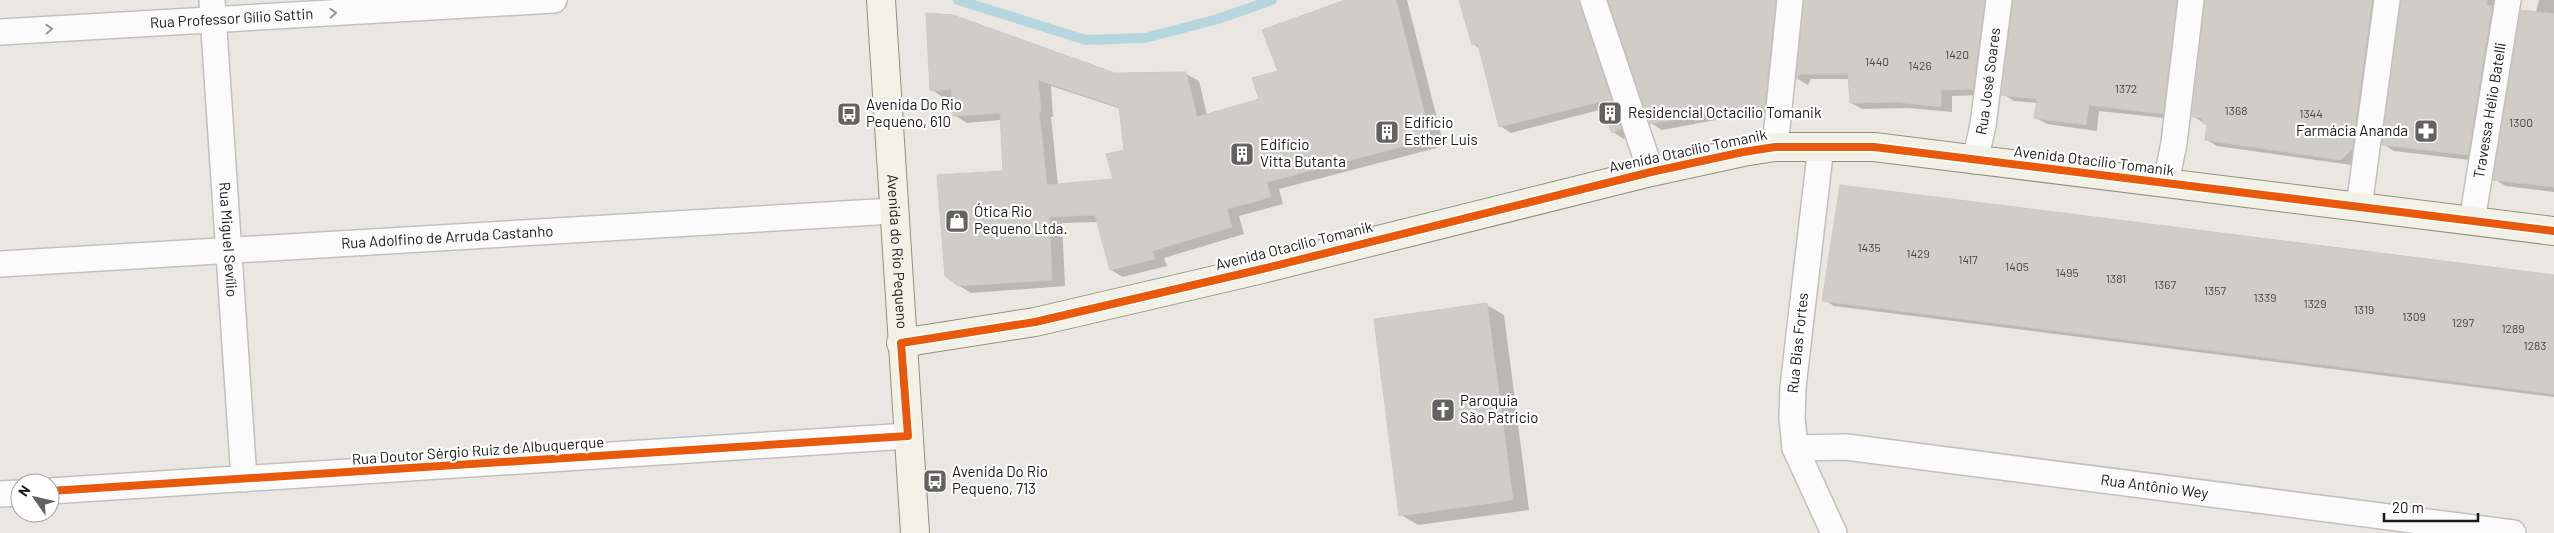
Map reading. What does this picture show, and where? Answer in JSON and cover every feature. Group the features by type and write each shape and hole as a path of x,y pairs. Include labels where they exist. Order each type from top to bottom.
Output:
{"street":[{"name":"Rua Professor Gílio Sattin","path":"0,32 213,10 554,0"},
{"name":"Avenida do Rio Pequeno","path":"881,0 915,533"},
{"path":"1593,0 1651,172"},
{"path":"1775,146 1790,0"},
{"name":"Rua José Soares","path":"1975,161 1983,125 1999,0"},
{"path":"2166,184 2174,143 2191,0"},
{"path":"2359,207 2387,0"},
{"name":"Travessa Hélio Batelli","path":"2472,221 2508,0"},
{"name":"Rua Miguel Sevílio","path":"213,10 244,479"},
{"name":"Avenida Otacílio Tomanik","path":"902,343 1044,320 1258,270 1651,172 1775,146 1874,147 1975,161 2554,231"},
{"name":"Rua Bias Fortes","path":"1821,146 1793,387 1792,418 1796,448 1834,533"},
{"name":"Rua Adolfino de Arruda Castanho","path":"0,264 893,211"},
{"name":"Rua Doutor Sérgio Ruiz de Albuquerque","path":"60,490 908,436"},
{"name":"Rua Antônio Wey","path":"1796,448 1846,448 2513,533"}],"building":[{"path":"1345,0 1396,0 1431,139 1267,182 1271,197 1227,209 1232,227 1152,251 1155,259 1110,270 1095,215 1049,217 1052,280 958,286 945,276 937,175 1003,171 1000,113 953,116 951,89 930,91 926,13 953,15 1115,73 1186,72 1197,117 1259,99 1252,78 1278,71 1262,30","holes":["1038,80 1119,107 1124,150 1106,154 1113,179 1047,185 1039,111 1041,111"]},
{"path":"1459,0 1579,0 1621,129 1612,133 1599,102 1499,127 1478,44 1472,45"},
{"path":"1608,0 1776,0 1764,111 1720,111 1650,124"},
{"path":"1804,0 1985,0 1973,89 1941,90 1941,107 1896,102 1850,103 1848,74 1800,74 1796,80"},
{"path":"2013,0 2177,0 2163,114 2089,105 2086,125 2034,118 2037,99 2001,95"},
{"path":"2205,0 2372,0 2352,149 2341,160 2205,140 2207,124 2203,124 2203,118 2192,117"},
{"path":"2401,0 2487,0 2486,5 2492,6 2468,155 2382,145"},
{"path":"2521,10 2554,14 2554,187 2493,180"},
{"path":"1840,185 2554,275 2554,394 1822,301"},
{"name":"Paroquia São Patricio","path":"1487,303 1513,500 1399,516 1374,319"}],"waterway":[{"path":"958,0 1086,40 1145,38 1218,19 1272,0"}],"cycle path":[{"path":"60,490 908,436 901,343 1035,322 1258,270 1651,172 1775,147 1874,147 2554,231"}],"place":[{"name":"Residencial Octacilio Tomanik","path":"1610,113"},
{"name":"Avenida Do Rio Pequeno, 610","path":"849,114"},
{"name":"Farmácia Ananda","path":"2426,131"},
{"name":"Edifício Esther Luis","path":"1387,132"},
{"name":"Edifício Vitta Butanta","path":"1242,154"},
{"name":"Ótica Rio Pequeno Ltda.","path":"957,221"},
{"name":"Paroquia São Patricio","path":"1443,410"},
{"name":"Avenida Do Rio Pequeno, 713","path":"935,481"}]}
